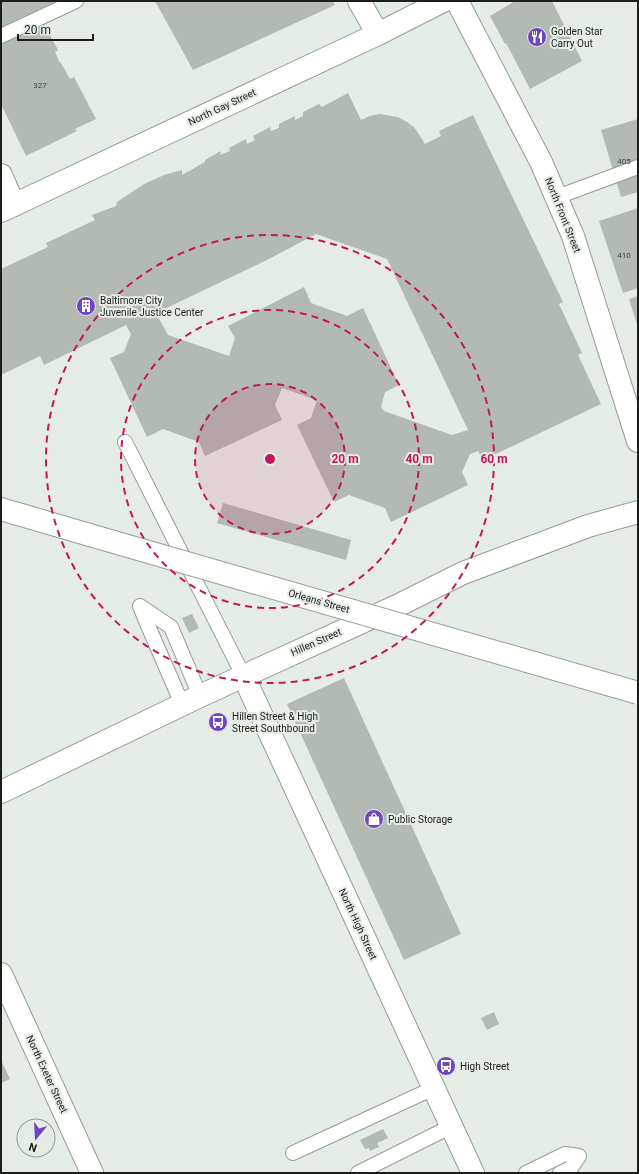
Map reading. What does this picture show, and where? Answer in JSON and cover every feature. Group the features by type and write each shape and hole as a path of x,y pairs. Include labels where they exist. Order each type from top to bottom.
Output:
{"main road":[{"path":"360,1 378,34"},
{"name":"North Gay Street","path":"8,208 378,34 443,1"},
{"name":"North Front Street","path":"457,1 519,119 557,197 574,236 638,441"},
{"path":"1,174 8,208"},
{"name":"Orleans Street","path":"1,509 638,693"},
{"name":"Hillen Street","path":"1,792 243,675 397,606 463,573 588,526 638,512"},
{"name":"North High Street","path":"243,675 473,1173"},
{"name":"North Exeter Street","path":"1,974 92,1173"}],"lane":[{"path":"1,36 76,1"},
{"path":"557,197 638,167"},
{"path":"125,442 243,675"},
{"path":"140,606 171,627 191,700 146,621 140,606"},
{"path":"293,1153 434,1088"},
{"path":"358,1173 452,1126"},
{"path":"526,1173 564,1154 579,1156 572,1168 560,1173"}],"building":[{"path":"1,1 58,1 1,29"},
{"path":"155,1 333,1 335,5 193,70"},
{"path":"515,1 552,1 582,61 530,89 490,16"},
{"path":"44,24 58,50 55,52 60,63 70,79 74,77 96,119 75,129 77,131 26,156 1,104 1,44"},
{"name":"Baltimore City Juvenile Justice Center","path":"348,93 361,120 379,114 398,117 414,127 425,144 441,136 439,131 473,115 563,302 559,304 582,353 578,355 601,404 483,460 478,451 470,454 462,472 468,485 391,522 385,508 349,495 334,502 297,425 311,418 317,400 282,388 275,405 282,420 205,456 199,442 163,429 147,437 110,358 124,352 131,334 126,325 44,365 40,356 1,375 1,269 48,247 46,243 95,220 92,215 116,206 117,202 144,184 164,175 182,170 182,175 221,151 220,155 230,151 229,148 246,139 247,144 255,140 253,136 270,127 271,131 279,128 279,124 295,116 295,120 303,116 303,112 319,104 322,107","holes":["316,234 387,259 468,430 452,435 384,411 381,407 385,392 399,385 363,308 347,316 311,303 304,287 228,326 235,338 229,356 168,335 156,313 269,259"]},
{"path":"638,119 638,192 621,197 601,130"},
{"path":"638,208 638,288 623,293 599,221"},
{"path":"638,296 638,327 629,299"},
{"path":"223,503 351,540 346,560 217,523"},
{"path":"192,614 199,628 189,633 182,618"},
{"name":"Public Storage","path":"344,678 461,934 404,960 287,704"},
{"path":"494,1012 499,1024 487,1030 481,1018"},
{"path":"1,1060 10,1079 1,1083"},
{"path":"383,1129 388,1138 377,1143 379,1147 370,1151 369,1148 365,1149 360,1140"}],"place":[{"name":"Golden Star Carry Out","path":"537,37"},
{"name":"Baltimore City Juvenile Justice Center","path":"86,306"},
{"name":"Hillen Street & High Street Southbound","path":"218,722"},
{"name":"Public Storage","path":"374,819"},
{"name":"High Street","path":"446,1066"}]}
